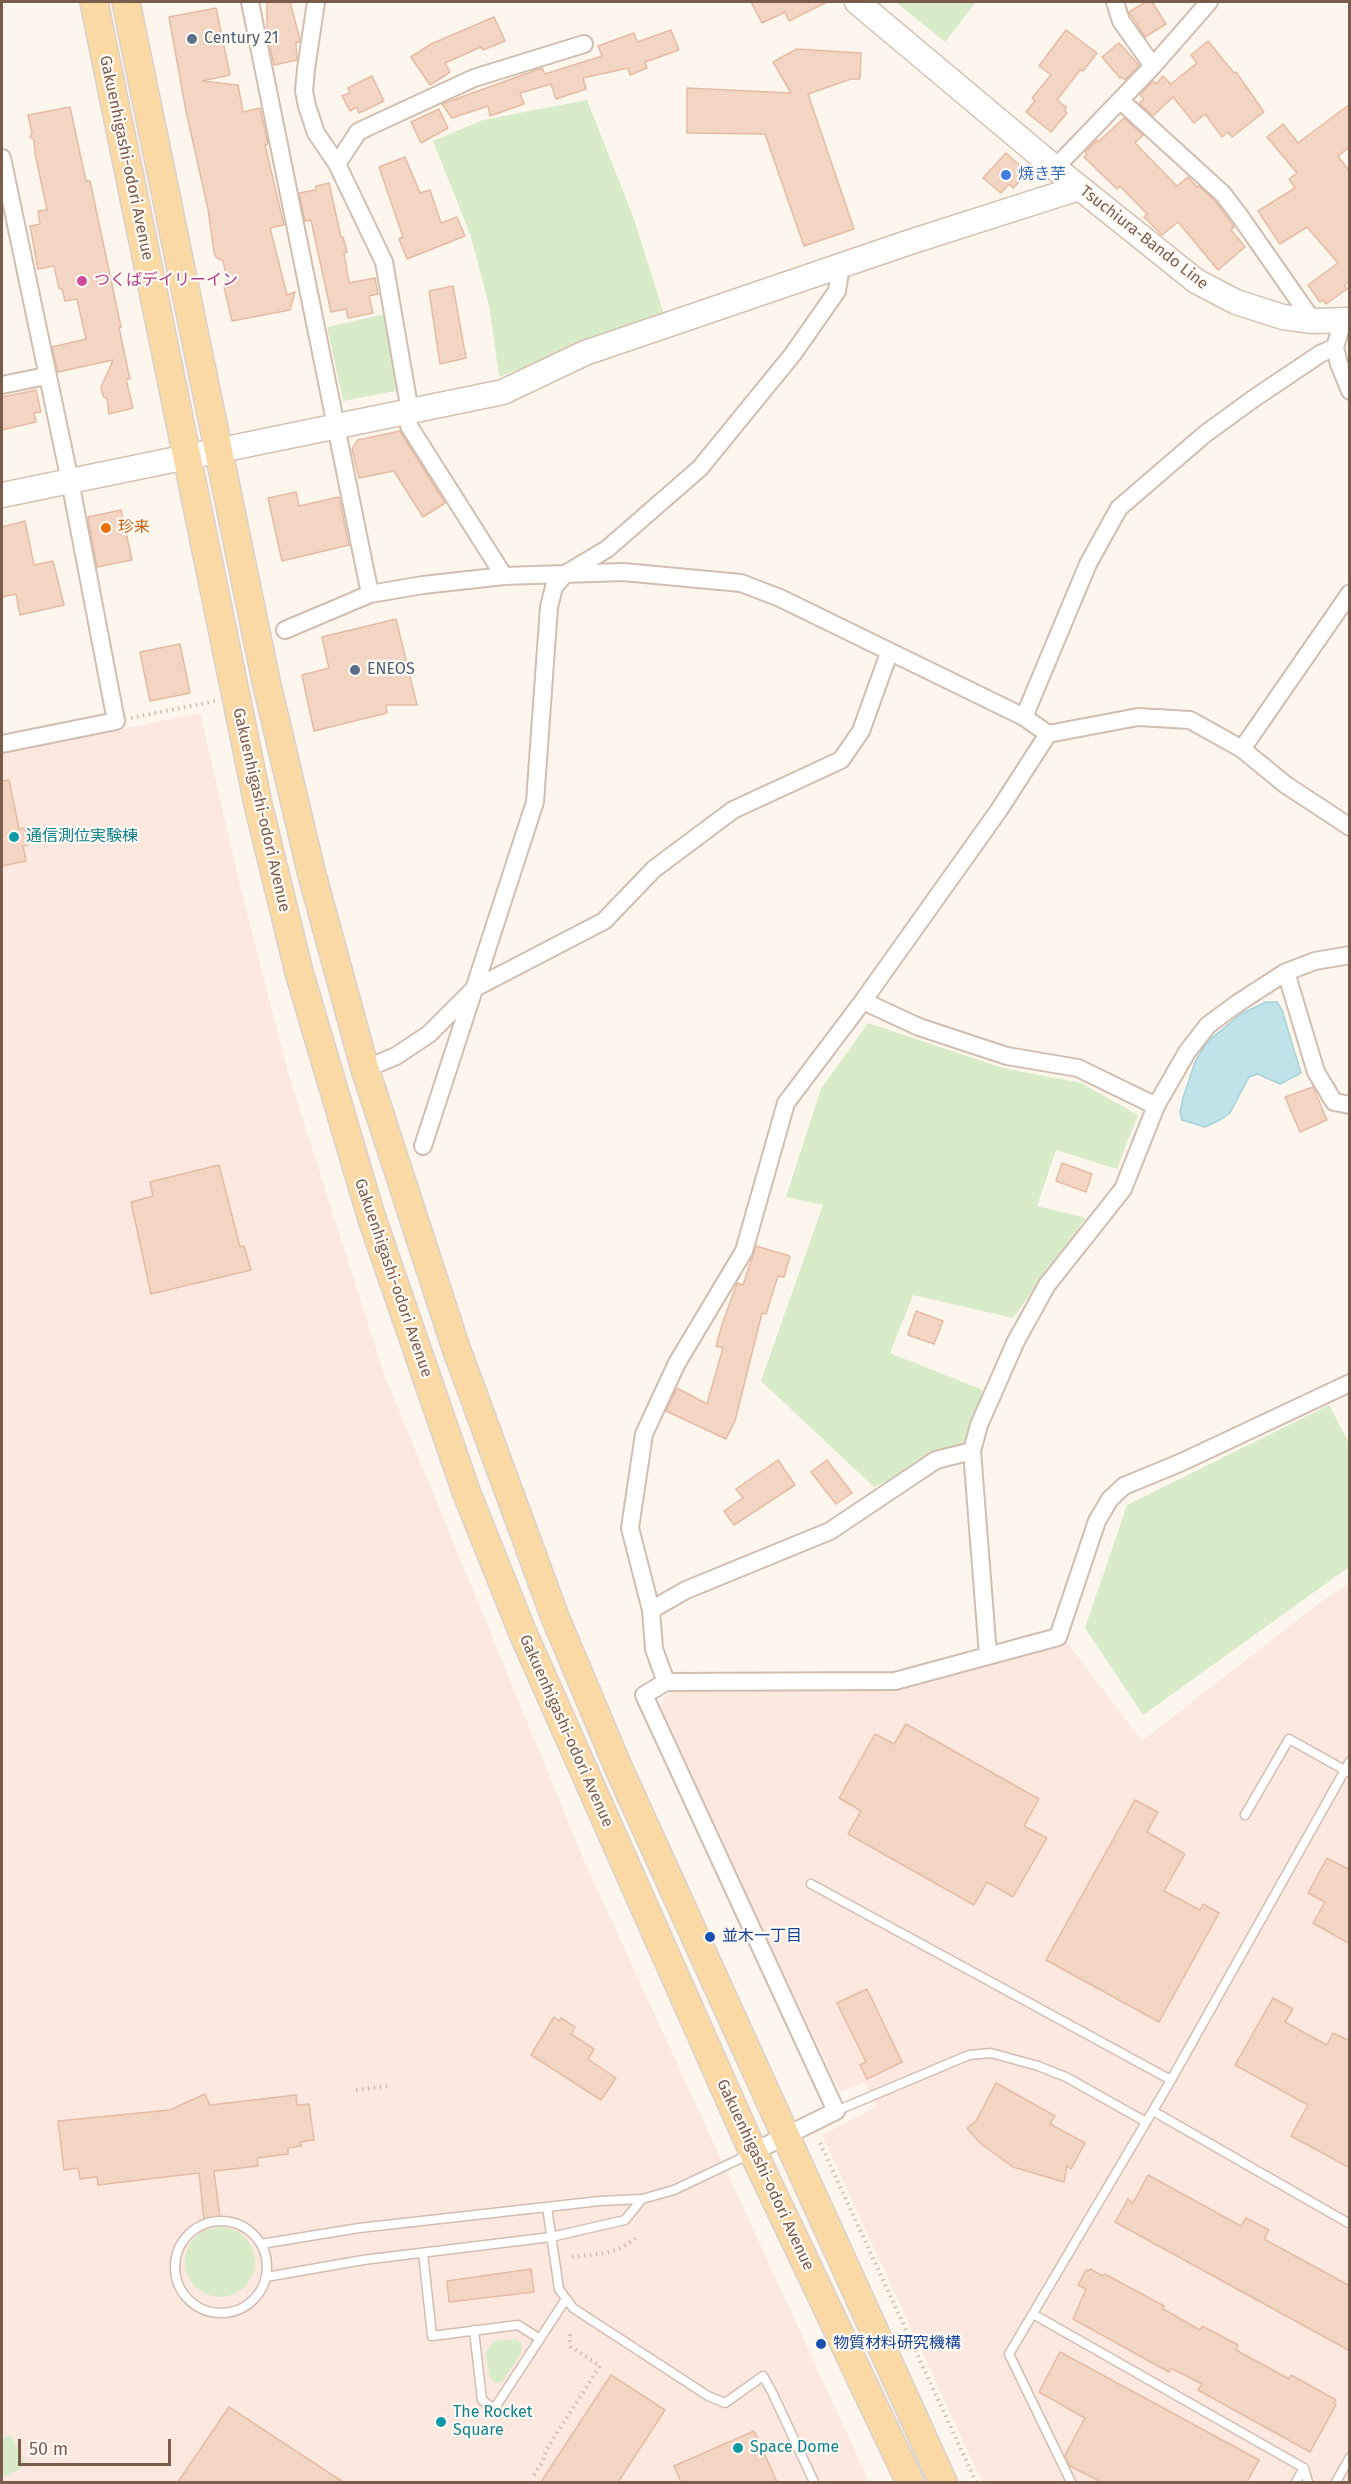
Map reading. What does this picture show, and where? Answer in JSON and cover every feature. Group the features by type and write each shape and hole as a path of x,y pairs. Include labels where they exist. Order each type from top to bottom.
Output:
{"main road":[{"name":"Gakuenhigashi-odori Avenue","path":"94,2 258,804 299,972 372,1219 467,1494 563,1726 753,2152 910,2482"},
{"name":"Gakuenhigashi-odori Avenue","path":"126,2 266,681 308,860 365,1069 456,1348 555,1617 619,1769 943,2482"}],"street":[{"path":"250,2 370,594"},
{"path":"316,2 304,92 316,133 337,164 384,262 408,400 409,426 504,576"},
{"name":"Tsuchiura-Bando Line","path":"857,2 1079,188 1175,266 1216,294 1259,311 1313,321 1346,320"},
{"path":"1115,2 1120,21 1153,66"},
{"path":"1055,168 1121,101 1209,2"},
{"path":"337,164 358,132 366,128 474,78 584,44"},
{"path":"1121,101 1222,195 1239,215 1313,321"},
{"path":"2,158 46,376 70,481 116,721 2,744"},
{"path":"2,495 503,392 585,353 1079,188"},
{"path":"423,1146 535,802 549,607 554,587 565,574 607,549 700,468 793,354 812,327 837,291 841,266"},
{"path":"1346,320 1335,347 1350,391"},
{"path":"1023,717 1088,564 1119,508 1205,434 1252,399 1320,354 1335,347"},
{"path":"2,385 46,376"},
{"path":"285,630 370,594 423,585 504,576 623,572 741,583 780,598 1023,717 1048,734 1138,717 1190,720 1242,749 1286,785 1350,827"},
{"path":"1242,749 1350,592"},
{"path":"365,1069 396,1056 429,1034 475,988 604,921 654,869 733,810 841,760 861,731 889,653"},
{"path":"666,1682 654,1649 651,1610 630,1528 644,1434 677,1363 744,1251 786,1103 999,810 1048,734"},
{"path":"988,1655 972,1451 979,1425 1016,1341 1047,1285 1123,1189 1156,1106 1187,1052 1208,1025 1238,1002 1286,972 1315,962 1350,955"},
{"path":"1286,972 1316,1072 1334,1102 1350,1105"},
{"path":"863,1000 919,1027 1007,1056 1078,1068 1156,1106"},
{"path":"753,2152 837,2111 644,1695 666,1682 895,1681 1058,1636 1097,1521 1110,1498 1124,1486 1182,1462 1350,1383"},
{"path":"651,1610 686,1590 830,1531 936,1460 972,1451"}],"lane":[{"path":"1245,1815 1289,1739 1347,1772"},
{"path":"1071,2482 1009,2354 1171,2080 1347,1772 1350,1761"},
{"path":"812,1884 1171,2080"},
{"path":"837,2111 969,2055 991,2053 1038,2066 1066,2078 1146,2122"},
{"path":"1153,2111 1350,2224"},
{"path":"261,2244 359,2228 642,2199 674,2190 753,2152"},
{"path":"266,2277 423,2253 551,2237 625,2220 642,2199"},
{"path":"547,2207 559,2289 573,2308 708,2396 725,2403 763,2376 814,2482"},
{"path":"213,2221 234,2222 252,2232 261,2244 267,2259 266,2277 261,2289 248,2304 228,2312 208,2311 190,2301 183,2293 175,2274 180,2244 194,2229 203,2224 213,2221"},
{"path":"423,2253 432,2336 518,2325 540,2339"},
{"path":"474,2330 482,2400 494,2409 566,2299"},
{"path":"1032,2314 1304,2468 1308,2482"},
{"path":"1336,2482 1350,2457"},
{"path":"1296,2482 1304,2468"}],"path":[{"path":"116,721 235,698"},
{"path":"356,2090 387,2086"},
{"path":"820,2142 976,2482"},
{"path":"572,2257 607,2253 621,2248 639,2236"},
{"path":"534,2475 543,2461 546,2450 600,2366 571,2347 568,2338 571,2333"}],"shaded area":[{"path":"200,713 242,894 289,1076 384,1374 585,1863 869,2482 2,2482 2,754"},
{"path":"1349,1583 1349,2482 982,2482 822,2135 876,2107 864,2082 840,2092 660,1713 663,1698 676,1690 896,1689 1066,1641 1142,1741 1317,1605"}],"green space":[{"path":"896,2 976,2 945,42"},
{"path":"587,100 634,219 664,315 499,377 489,305 470,234 433,141 483,120"},
{"path":"385,314 400,390 343,401 327,327"},
{"path":"868,1023 1003,1068 1081,1083 1138,1115 1117,1169 1056,1150 1037,1206 1086,1218 1013,1318 913,1295 890,1353 983,1390 965,1444 874,1487 761,1381 823,1205 786,1197 821,1089"},
{"path":"1329,1405 1349,1443 1349,1567 1143,1715 1085,1628 1127,1505"},
{"path":"220,2227 233,2230 245,2237 252,2249 255,2262 252,2275 245,2287 233,2294 220,2297 207,2294 195,2287 188,2275 185,2262 188,2249 195,2237 207,2230"},
{"path":"516,2339 522,2343 521,2354 502,2382 494,2383 489,2375 487,2349 496,2341"},
{"path":"11,2435 27,2465 2,2478 2,2439"}],"water":[{"path":"1266,1002 1277,1002 1282,1010 1301,1073 1280,1084 1258,1074 1249,1077 1230,1113 1220,1120 1205,1127 1182,1120 1180,1112 1183,1098 1195,1062 1207,1042 1241,1014"}],"building":[{"path":"267,2 290,2 300,39 296,43 297,60 274,65 267,33"},
{"path":"751,2 827,2 789,21 785,12 762,23"},
{"path":"1146,2 1152,2 1166,24 1145,37 1129,12"},
{"path":"216,8 230,75 202,81 238,85 243,112 260,108 268,144 265,145 284,225 270,228 287,295 295,292 290,310 232,321 224,287 229,287 223,261 216,257 214,252 208,209 186,111 169,17"},
{"path":"494,17 505,41 483,50 481,47 445,63 450,72 430,85 411,57 431,44"},
{"path":"671,30 679,50 645,62 647,68 630,75 628,68 583,78 586,89 556,99 551,84 520,93 524,104 490,116 488,106 452,118 442,104 542,68 545,74 602,56 598,46 634,33 637,42"},
{"path":"1066,30 1097,53 1083,71 1080,70 1057,100 1066,107 1067,113 1051,132 1026,112 1035,101 1032,98 1051,75 1039,66"},
{"path":"1208,41 1234,73 1236,72 1264,112 1232,137 1228,132 1222,137 1205,114 1194,123 1173,97 1153,116 1139,103 1144,99 1140,95 1153,81 1156,84 1163,76 1171,84 1197,63 1191,55"},
{"path":"1119,43 1139,65 1125,80 1120,78 1102,57"},
{"path":"797,49 861,53 860,79 851,79 808,94 854,229 804,246 765,134 687,133 687,88 791,93 773,62"},
{"path":"372,76 384,101 359,113 357,107 350,111 342,96 350,93 348,88"},
{"path":"1350,104 1350,147 1338,156 1350,172 1350,281 1344,285 1347,289 1326,304 1323,300 1320,302 1308,285 1338,263 1307,227 1280,244 1258,211 1295,188 1289,179 1297,173 1267,137 1283,124 1298,143"},
{"path":"70,107 86,181 90,181 130,379 126,379 133,408 109,414 107,399 103,396 101,387 113,360 58,372 52,347 86,339 77,299 65,301 62,289 59,288 54,266 38,269 30,226 40,224 38,211 47,210 34,140 30,137 32,133 28,115"},
{"path":"439,109 448,128 421,143 411,122"},
{"path":"1124,118 1143,135 1135,143 1177,186 1188,177 1215,201 1234,227 1231,230 1245,247 1218,270 1178,222 1162,235 1144,217 1147,214 1120,186 1117,189 1084,157 1087,154 1085,152 1097,140 1098,142"},
{"name":"焼き芋","path":"1006,153 1028,173 1013,188 1009,184 1001,193 983,178"},
{"path":"405,157 420,193 430,190 441,223 457,217 465,236 407,259 399,239 403,237 379,167"},
{"path":"329,183 341,237 343,237 347,252 344,253 349,283 375,278 378,294 369,296 373,313 348,318 346,309 331,312 311,220 305,221 299,193 315,190 316,186"},
{"path":"453,286 466,358 440,364 429,291"},
{"path":"36,390 41,412 34,413 36,422 2,430 2,397"},
{"path":"400,431 445,503 423,517 394,471 359,478 352,449 358,440"},
{"path":"296,492 299,506 339,497 349,545 282,561 268,498"},
{"path":"121,510 132,560 97,567 88,517"},
{"path":"25,521 34,565 53,561 64,605 20,615 16,594 2,597 2,527"},
{"path":"396,619 417,705 386,705 387,713 314,731 302,675 329,668 322,637"},
{"path":"180,644 190,693 150,701 140,652"},
{"name":"通信測位実験棟","path":"9,780 19,829 25,828 28,845 23,846 26,861 2,866 2,781"},
{"path":"1313,1087 1327,1120 1300,1132 1285,1097"},
{"path":"1062,1163 1092,1174 1086,1192 1056,1181"},
{"path":"219,1165 240,1247 244,1246 251,1270 151,1294 131,1202 153,1196 150,1182"},
{"path":"756,1246 790,1256 784,1277 778,1276 766,1314 762,1313 735,1421 726,1439 666,1411 677,1388 707,1404 723,1348 716,1346 722,1325 737,1283 743,1285"},
{"path":"916,1311 943,1321 934,1344 908,1335"},
{"path":"778,1460 795,1485 734,1525 724,1511 743,1498 736,1489"},
{"path":"827,1460 852,1493 836,1504 811,1472"},
{"path":"906,1724 1039,1799 1024,1826 1047,1838 1013,1897 987,1882 974,1905 848,1834 861,1811 839,1798 875,1734 894,1744"},
{"path":"1135,1800 1158,1812 1147,1832 1185,1854 1164,1891 1200,1910 1203,1904 1219,1913 1159,2022 1046,1960"},
{"path":"1327,1858 1350,1870 1350,1944 1313,1923 1325,1902 1308,1893"},
{"path":"867,1989 902,2062 867,2079 860,2065 866,2062 837,2003"},
{"path":"1273,1998 1293,2009 1285,2022 1327,2045 1333,2033 1350,2041 1350,2168 1291,2136 1308,2105 1235,2065"},
{"path":"554,2017 559,2021 561,2018 575,2027 571,2034 594,2049 588,2059 616,2078 601,2100 531,2055"},
{"path":"996,2083 1055,2116 1050,2124 1085,2143 1071,2169 1067,2166 1064,2182 1013,2167 981,2144 967,2128 976,2121"},
{"path":"205,2094 210,2105 296,2095 297,2105 309,2104 314,2140 300,2142 301,2146 288,2148 288,2154 257,2158 258,2166 214,2171 220,2218 204,2220 199,2173 98,2185 97,2177 80,2179 78,2168 64,2170 58,2121 170,2110"},
{"path":"1148,2175 1241,2226 1246,2218 1269,2230 1264,2239 1350,2286 1350,2351 1115,2222 1128,2199 1133,2203"},
{"path":"531,2269 534,2292 449,2302 447,2281"},
{"path":"1090,2269 1103,2276 1105,2274 1164,2306 1163,2309 1200,2330 1202,2326 1238,2345 1236,2350 1289,2379 1291,2375 1336,2400 1334,2404 1336,2405 1310,2452 1198,2390 1202,2384 1171,2368 1169,2372 1073,2319 1086,2289 1078,2285 1086,2270"},
{"path":"1060,2352 1259,2460 1247,2482 1101,2482 1070,2466 1065,2455 1085,2418 1039,2392"},
{"path":"611,2375 665,2410 618,2482 541,2482"},
{"path":"229,2407 343,2482 178,2482"},
{"name":"Space Dome","path":"754,2431 777,2482 681,2482 674,2466"}],"place":[{"name":"Century 21","path":"192,39"},
{"name":"焼き芋","path":"1006,175"},
{"name":"つくばデイリーイン","path":"82,281"},
{"name":"珍来","path":"106,528"},
{"name":"ENEOS","path":"355,670"},
{"name":"通信測位実験棟","path":"14,837"},
{"name":"並木一丁目","path":"710,1937"},
{"name":"物質材料研究機構","path":"821,2344"},
{"name":"The Rocket Square","path":"441,2422"},
{"name":"Space Dome","path":"738,2448"}]}
